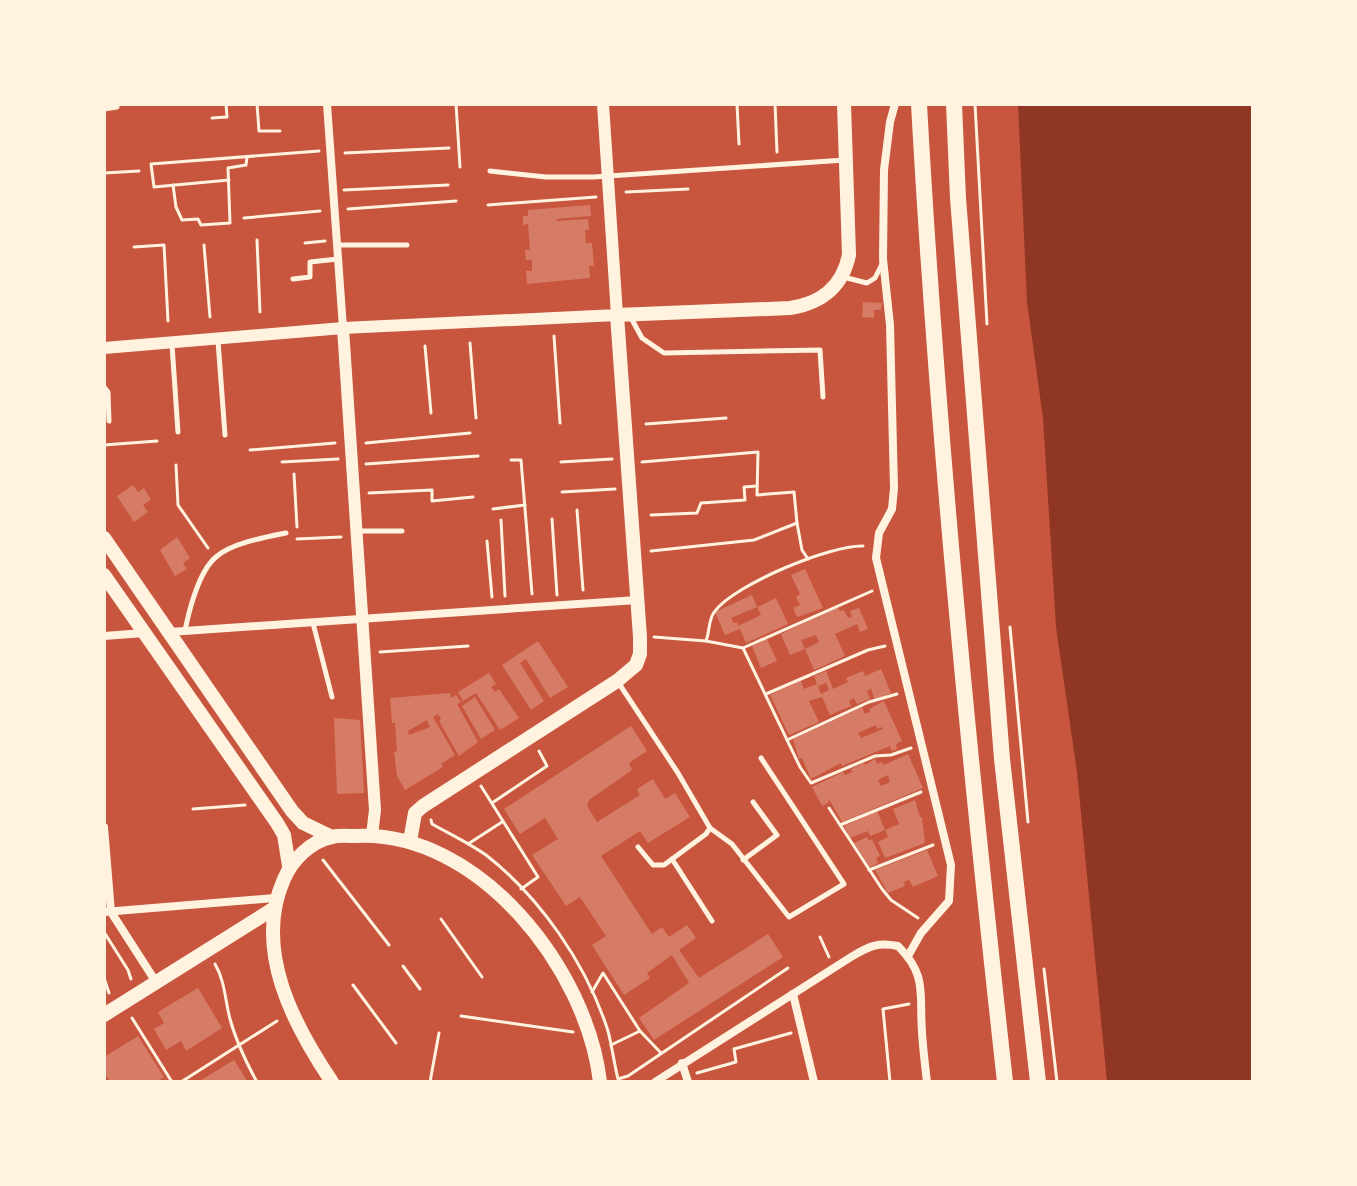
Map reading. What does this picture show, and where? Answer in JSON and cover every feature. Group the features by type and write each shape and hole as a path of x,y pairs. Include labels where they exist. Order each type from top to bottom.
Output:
{"highway":[{"path":"919,104 968,747 1005,1082"},
{"path":"954,104 958,198 1002,759 1038,1082"}],"main road":[{"path":"410,841 415,813 423,806 617,681 636,665 640,654 637,600 622,461 623,315 790,308 819,301 838,282 847,266 850,245 844,104"},
{"path":"104,538 178,631 292,811 303,823 332,837"},
{"path":"104,575 284,835 289,866"},
{"path":"332,1082 296,1025 285,997 277,966 274,904 289,866 312,845 332,837 372,835 410,841 441,855 479,877 518,912 558,967 577,1001 590,1034 600,1082"},
{"path":"104,1015 274,904"}],"street":[{"path":"327,104 375,810 372,835"},
{"path":"104,348 343,328 623,315 603,104"},
{"path":"895,104 884,170 883,259 890,325 894,488 892,509 879,533 876,558 951,865 949,901 921,933 908,956"},
{"path":"178,631 637,600"},
{"path":"104,636 144,633"},
{"path":"104,827 107,912 156,982"},
{"path":"107,912 274,904"},
{"path":"655,1082 851,957 873,944 885,943 898,946 908,956 917,969 922,985 921,1030 927,1082"},
{"path":"793,994 814,1082"},
{"path":"682,1063 687,1079"}],"lane":[{"path":"104,109 117,107"},
{"path":"490,171 546,177 608,176 846,160"},
{"path":"337,243 407,245"},
{"path":"293,279 310,277 310,262 338,259"},
{"path":"838,282 867,283 875,278 883,259"},
{"path":"623,315 642,338 664,353 820,350 823,397"},
{"path":"217,339 225,435"},
{"path":"172,343 178,432"},
{"path":"104,387 108,392 109,421"},
{"path":"357,534 402,531"},
{"path":"178,631 214,558 247,541 286,533"},
{"path":"313,623 332,697"},
{"path":"617,681 710,828 732,844 789,917 844,884 761,758"},
{"path":"743,860 777,835 753,802"},
{"path":"638,847 653,865 664,865 710,828"},
{"path":"672,859 712,921"}],"path":[{"path":"212,118 227,117 226,104"},
{"path":"257,104 259,131 280,131"},
{"path":"456,104 460,167"},
{"path":"737,104 739,144"},
{"path":"775,104 778,163"},
{"path":"975,104 987,323"},
{"path":"229,180 154,187 151,164 449,148"},
{"path":"173,184 176,207 182,220 198,219 201,225 230,223 228,168 246,165 247,157"},
{"path":"104,173 139,171"},
{"path":"333,191 448,185"},
{"path":"626,192 688,189"},
{"path":"488,205 596,197"},
{"path":"244,218 456,201"},
{"path":"257,240 260,312"},
{"path":"305,243 337,243"},
{"path":"134,247 164,245 168,321"},
{"path":"204,245 210,317"},
{"path":"554,336 560,423"},
{"path":"470,343 476,418"},
{"path":"425,346 431,413"},
{"path":"646,424 726,418"},
{"path":"104,445 157,441"},
{"path":"561,462 758,452 757,495 794,492 802,550 808,559"},
{"path":"282,462 478,456"},
{"path":"511,460 521,460 533,608"},
{"path":"176,465 178,505 214,558"},
{"path":"294,474 298,539"},
{"path":"651,515 697,513 701,503 745,500 744,487 757,486"},
{"path":"562,492 620,489"},
{"path":"354,494 432,490 432,501 473,497"},
{"path":"493,509 525,505"},
{"path":"577,510 584,604"},
{"path":"552,519 558,606"},
{"path":"501,520 506,610"},
{"path":"651,551 754,540 797,523"},
{"path":"286,533 293,540 357,534"},
{"path":"487,541 493,611"},
{"path":"706,641 715,611 741,588 808,559 854,546 876,547"},
{"path":"654,637 706,641 743,648 852,598 883,588"},
{"path":"1010,621 1028,826"},
{"path":"765,694 868,650 897,643"},
{"path":"365,653 468,646"},
{"path":"743,648 811,783 875,756 891,755 922,744"},
{"path":"787,740 869,702 908,690"},
{"path":"492,803 547,766 537,749"},
{"path":"480,785 538,877 521,889"},
{"path":"840,825 932,787"},
{"path":"193,809 263,803"},
{"path":"829,808 891,900 918,918"},
{"path":"432,816 432,824 485,855 521,889 565,944 592,992 608,1032 618,1079 628,1076 788,968"},
{"path":"468,844 503,821"},
{"path":"869,870 945,840"},
{"path":"312,845 389,945"},
{"path":"441,919 482,977"},
{"path":"104,932 132,977 130,980"},
{"path":"820,937 835,967"},
{"path":"1043,962 1057,1082"},
{"path":"215,964 221,975 238,1045 257,1082"},
{"path":"403,966 420,989"},
{"path":"592,992 603,973 640,1031 661,1054"},
{"path":"104,978 109,993 120,986"},
{"path":"353,985 396,1043"},
{"path":"890,1082 883,1009 922,1002"},
{"path":"461,1016 590,1034 608,1032"},
{"path":"132,1018 172,1082"},
{"path":"181,1082 277,1021"},
{"path":"687,1079 736,1062 734,1049 802,1030"},
{"path":"611,1045 640,1031"},
{"path":"430,1082 439,1033"}],"shaded area":[{"path":"1018,104 1253,104 1253,1082 1107,1082 1077,772 1056,627 1043,418 1027,302"}],"building":[{"path":"590,205 591,216 556,219 588,219 586,243 592,243 594,266 589,266 590,278 527,284 526,271 532,271 532,260 526,260 525,250 530,250 528,224 523,225 523,216 528,216 528,210"},
{"path":"863,302 882,303 881,310 874,310 874,318 862,317"},
{"path":"133,485 138,492 144,488 151,500 143,505 148,512 134,522 117,496"},
{"path":"177,537 190,558 183,563 187,569 175,576 160,550"},
{"path":"805,569 823,608 797,617 793,608 800,605 796,597 800,594 791,575"},
{"path":"752,595 757,607 776,598 788,624 746,643 740,629 725,635 715,612","holes":["757,607 761,615 738,626 731,618"]},
{"path":"837,607 840,611 844,610 848,618 852,617 850,611 859,608 868,629 860,632 857,624 835,634 845,656 814,670 805,649 790,655 781,634","holes":["816,635 819,642 805,649 801,640"]},
{"path":"767,639 777,661 761,668 752,646"},
{"path":"538,641 568,687 550,698 526,659 520,663 544,701 531,710 502,665"},
{"path":"881,669 891,693 875,700 871,689 867,691 870,699 857,704 854,698 849,701 851,706 830,715 822,697 809,701 819,722 789,735 770,695 801,681 804,689 817,684 814,676 826,671 833,689 848,682 846,678 863,671 865,676","holes":["826,683 829,690 821,694 818,686"]},
{"path":"489,673 496,684 491,687 495,692 499,689 519,718 500,730 476,693 463,701 458,692"},
{"path":"450,693 451,698 456,695 461,702 457,704 478,742 459,756 438,714 433,717 455,755 441,764 443,767 405,790 397,776 395,723 392,723 390,698","holes":["427,720 430,727 409,735 408,731"]},
{"path":"475,697 495,730 481,739 462,706"},
{"path":"884,701 902,741 896,744 897,749 892,751 890,746 842,766 841,763 811,779 802,758 799,759 793,739 862,707 865,714 870,712 869,709","holes":["876,725 877,729 883,729 861,738 858,733"]},
{"path":"334,718 360,720 364,793 337,794"},
{"path":"631,726 647,751 629,763 632,770 589,800 587,806 597,822 640,795 637,789 653,779 665,799 675,793 690,817 648,843 640,831 601,856 652,934 662,927 669,937 687,925 696,938 679,950 699,978 768,934 783,957 654,1040 639,1018 689,983 672,955 647,973 650,978 624,995 592,945 606,936 580,897 566,906 532,855 558,839 545,818 520,834 504,809"},
{"path":"908,754 923,788 842,822 829,799 822,806 812,787 843,772 845,775 852,772 851,769 875,759 877,764 882,762 884,765","holes":["888,775 890,782 881,786 878,780"]},
{"path":"915,800 922,817 925,843 885,858 878,842 888,837 885,830 899,824 893,809"},
{"path":"877,811 885,830 870,836 868,831 850,838 844,826"},
{"path":"867,837 869,841 872,839 880,856 876,858 878,863 870,867 854,843"},
{"path":"927,850 938,876 913,887 909,880 904,882 905,886 888,893 875,870"},
{"path":"198,988 222,1028 186,1051 181,1041 166,1050 154,1029 164,1023 158,1012"},
{"path":"138,1036 164,1077 156,1082 110,1082 104,1072 104,1057"},
{"path":"234,1060 248,1082 198,1082"}]}
